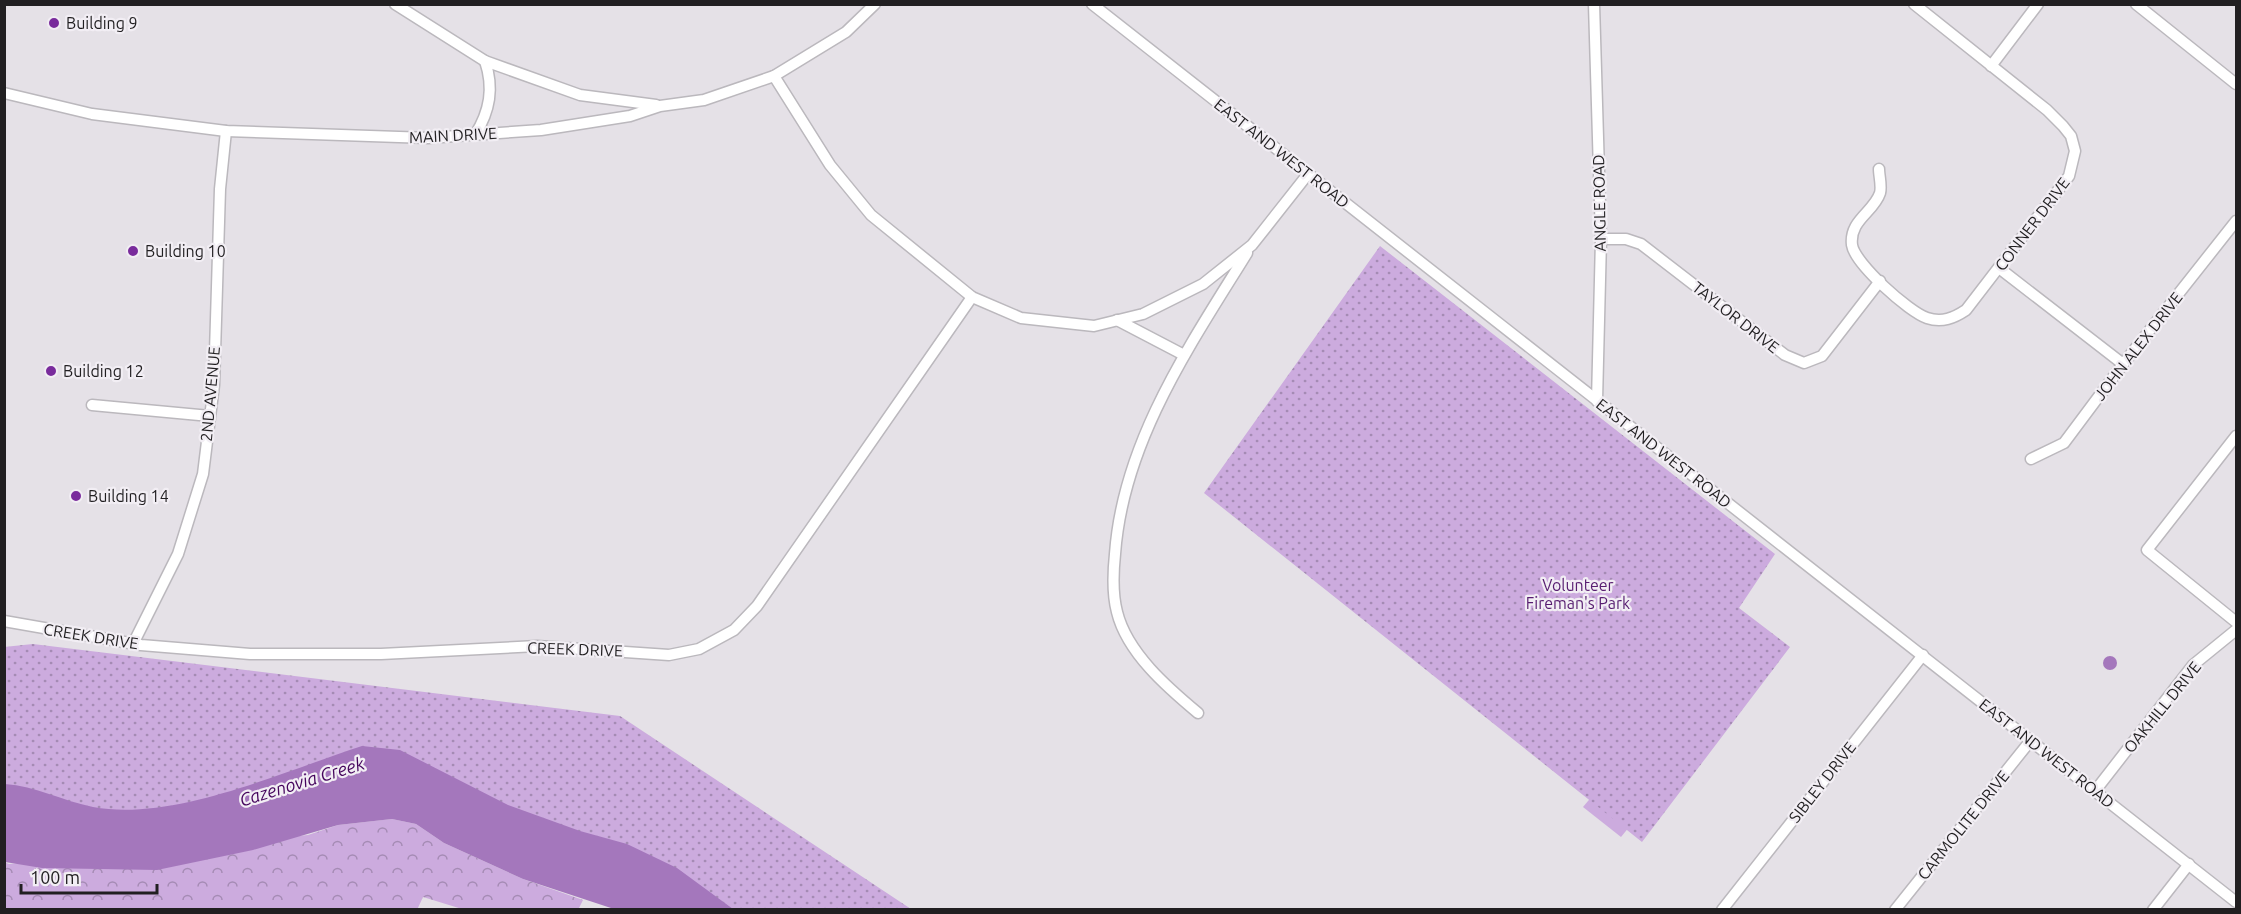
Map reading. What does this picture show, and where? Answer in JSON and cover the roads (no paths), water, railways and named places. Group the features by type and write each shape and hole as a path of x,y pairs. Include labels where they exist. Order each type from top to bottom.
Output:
{"street":[{"path":"395,4 485,61 580,95 660,106"},
{"name":"MAIN DRIVE","path":"4,93 92,114 226,131 428,138 541,130 630,116 660,106 704,100 774,76 846,32 875,4"},
{"name":"EAST AND WEST ROAD","path":"1092,4 2236,902"},
{"name":"ANGLE ROAD","path":"1594,4 1601,239 1597,401"},
{"name":"CONNER DRIVE","path":"1879,170 1880,193 1855,227 1852,245 1858,260 1906,305 1925,318 1952,319 1966,310 2069,176 2075,151 2071,136 2047,110 1914,4"},
{"path":"1991,66 2038,4"},
{"path":"2136,4 2236,84"},
{"path":"475,135 486,112 490,94 490,74 485,61"},
{"path":"774,76 830,165 871,215 972,297 1021,318 1094,326 1143,314 1203,284 1252,245"},
{"name":"2ND AVENUE","path":"133,644 178,554 202,474 214,385 220,189 226,131"},
{"path":"1198,713 1171,691 1139,657 1117,614 1113,581 1117,523 1138,452 1184,355 1252,245 1308,174"},
{"name":"JOHN ALEX DRIVE","path":"2031,459 2064,443 2236,221"},
{"name":"TAYLOR DRIVE","path":"1601,239 1626,239 1641,244 1785,355 1804,363 1822,356 1880,281"},
{"path":"1999,268 2123,364"},
{"name":"CREEK DRIVE","path":"4,621 133,644 250,654 381,654 537,646 669,655 699,649 734,630 757,606 972,297"},
{"path":"1117,320 1184,355"},
{"path":"92,405 210,416"},
{"path":"2236,436 2147,550 2236,622"},
{"name":"OAKHILL DRIVE","path":"2095,791 2193,665 2236,630"},
{"name":"SIBLEY DRIVE","path":"1722,909 1923,655"},
{"name":"CARMOLITE DRIVE","path":"1896,909 2031,740"},
{"path":"2153,909 2188,864"}],"water":[{"path":"2110,656 2115,658 2117,663 2115,668 2110,670 2105,668 2103,663 2105,658"},
{"name":"Cazenovia Creek","path":"362,746 400,750 508,805 580,831 627,844 677,868 733,909 614,909 523,879 444,843 416,824 392,819 338,825 253,850 157,870 42,868 5,862 5,784 16,785 93,807 125,810 158,807 229,792"}],"place":[{"name":"Building 9","path":"54,23"},
{"name":"Building 10","path":"133,251"},
{"name":"Building 12","path":"51,371"},
{"name":"Building 14","path":"76,496"}],"park label":[{"name":"Volunteer Fireman's Park","path":"1578,594"}]}
